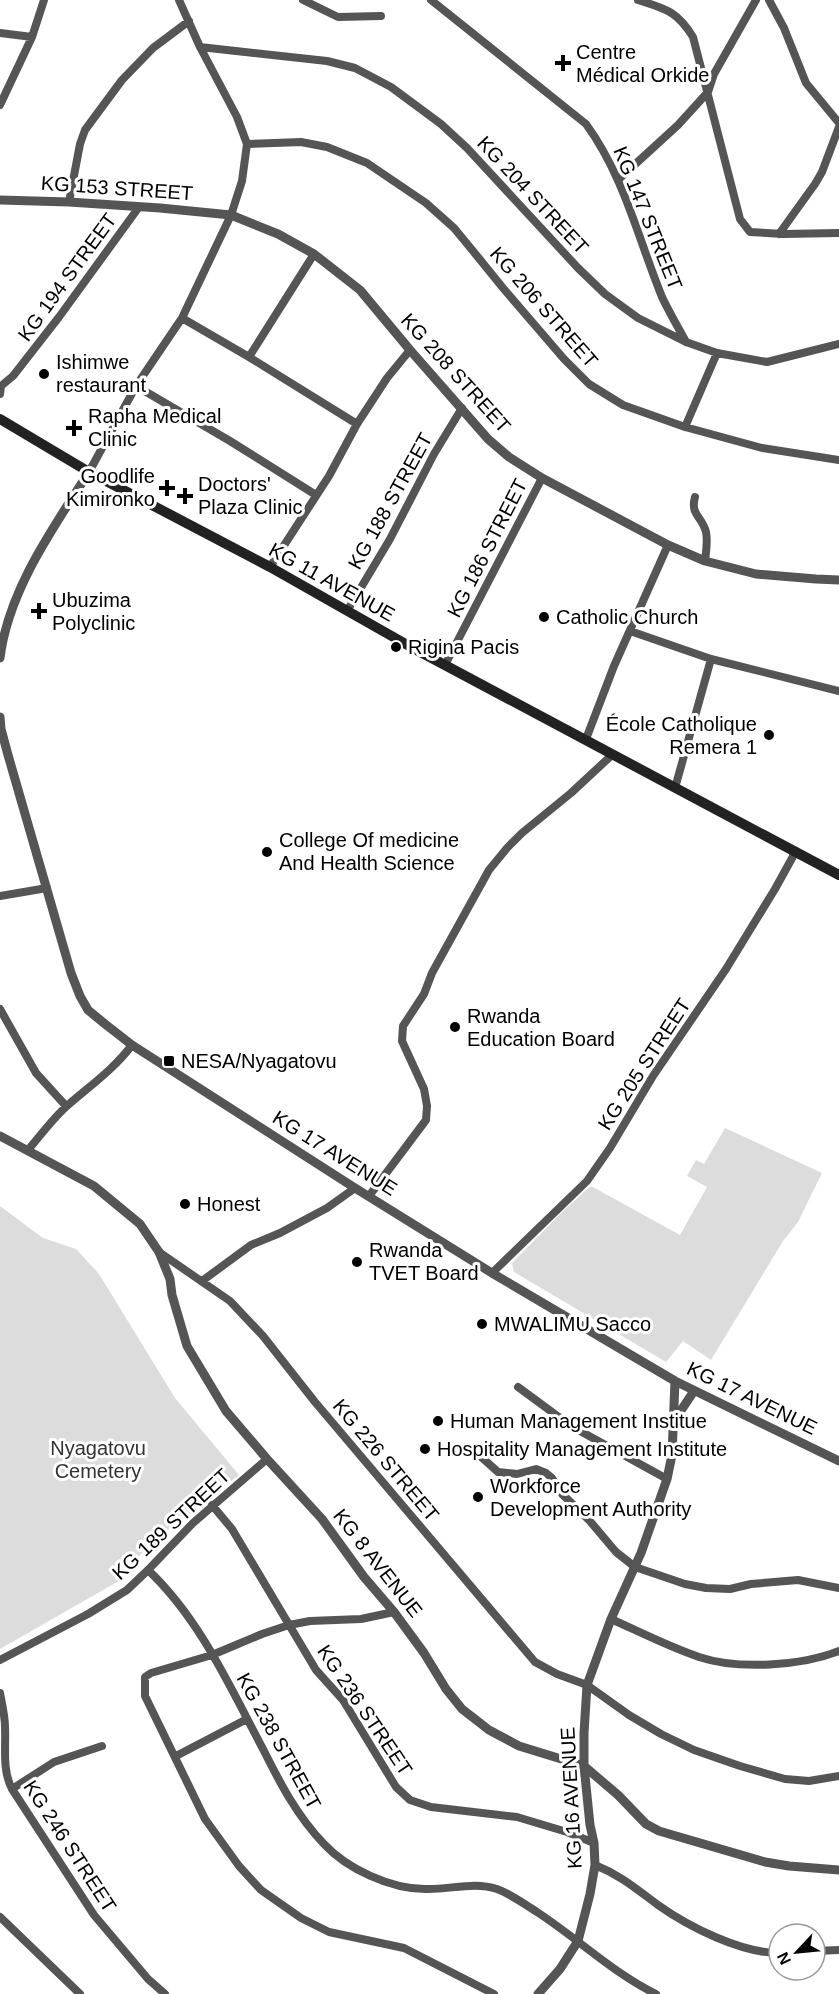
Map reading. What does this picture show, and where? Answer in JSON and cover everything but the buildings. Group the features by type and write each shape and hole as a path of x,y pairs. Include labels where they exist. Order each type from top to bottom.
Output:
{"main road":[{"name":"KG 11 AVENUE","path":"1,417 89,472 270,567 445,665 839,875"}],"street":[{"path":"0,105 32,37 44,0"},
{"path":"0,658 7,623 20,591 49,535 89,472 136,386 182,318 231,215 242,181 247,144 237,117 200,47 180,0"},
{"path":"303,0 338,17 381,16"},
{"name":"KG 147 STREET","path":"431,0 586,124 600,142 618,179 663,298 686,342"},
{"path":"638,0 670,11 685,23 693,37 740,219 750,232 839,233"},
{"path":"618,179 678,125 708,92 714,74 756,0"},
{"path":"769,0 784,28 806,83 839,125 822,172 779,234"},
{"path":"69,202 80,144 85,130 122,80 153,48 189,21"},
{"path":"0,33 32,37"},
{"name":"KG 204 STREET","path":"200,47 327,61 354,68 384,83 432,117 467,148 605,294 638,318 686,342 717,353 767,362 839,344"},
{"name":"KG 206 STREET","path":"247,144 301,142 327,147 367,163 426,203 454,228 564,359 590,384 623,405 685,427 770,450 839,460"},
{"name":"KG 153 STREET","path":"0,200 69,202 231,215"},
{"name":"KG 194 STREET","path":"0,394 1,386 13,376 59,317 139,207"},
{"name":"KG 208 STREET","path":"231,215 278,234 314,254 360,290 488,439 509,457 542,478 668,545 705,561 756,574 839,579"},
{"path":"249,357 314,254"},
{"path":"182,318 357,424"},
{"path":"270,567 329,476 357,424 387,378 410,350"},
{"path":"685,427 717,353"},
{"path":"136,386 316,495"},
{"name":"KG 188 STREET","path":"347,611 390,539 434,454 462,408"},
{"name":"KG 186 STREET","path":"445,665 542,478"},
{"path":"695,496 694,511 706,533 705,561"},
{"path":"586,739 614,666 668,545"},
{"path":"630,631 711,659 839,691"},
{"path":"675,788 711,659"},
{"name":"KG 17 AVENUE","path":"0,717 8,755 71,973 88,1010 132,1045 492,1273 675,1381 839,1461"},
{"path":"369,1196 426,1120 427,1106 424,1089 405,1050 401,1034 403,1026 424,994 443,952 489,870 507,848 614,754"},
{"name":"KG 205 STREET","path":"492,1273 587,1181 610,1148 653,1076 726,969 796,851"},
{"path":"0,896 47,888"},
{"path":"0,1009 36,1073 66,1106"},
{"path":"28,1150 66,1106 105,1075 123,1058 132,1045"},
{"name":"KG 8 AVENUE","path":"1,1139 28,1150 94,1186 140,1224 159,1252 170,1278 172,1295 187,1346 226,1411 322,1519 394,1612 462,1709 489,1730 519,1746 584,1766 618,1795 646,1824 659,1831 765,1862 839,1870"},
{"path":"202,1281 251,1245 280,1233 327,1208 355,1188"},
{"name":"KG 226 STREET","path":"159,1252 230,1301 263,1335 315,1402 535,1662 556,1674 587,1685 629,1716 694,1750 785,1779 808,1781 839,1776"},
{"name":"KG 16 AVENUE","path":"538,1994 560,1969 578,1941 590,1894 595,1865 584,1766 587,1685 611,1618 635,1567 667,1479 672,1455 675,1381"},
{"path":"518,1387 571,1426 667,1479"},
{"name":"KG 16 AVENUE","path":"674,1421 694,1390"},
{"path":"479,1455 498,1472 517,1474 536,1470 546,1473 562,1494 589,1520 616,1552 635,1567 686,1584 706,1588 730,1588 798,1580 839,1588"},
{"name":"KG 189 STREET","path":"0,1660 127,1590 192,1523 267,1459"},
{"name":"KG 236 STREET","path":"212,1506 232,1529 316,1670 344,1700 396,1787 410,1800 430,1807 517,1818 567,1832 594,1843"},
{"name":"KG 238 STREET","path":"148,1570 168,1588 184,1610 212,1655 287,1796 325,1846 356,1869 378,1880 424,1889 477,1886 497,1889 520,1901 623,1975 656,1994"},
{"path":"394,1612 361,1618 310,1621 262,1634 212,1655 151,1673 144,1677 146,1696 205,1819 239,1866 261,1890 301,1918 329,1932 404,1948 494,1994"},
{"path":"611,1618 682,1650 724,1663 786,1663 808,1660 839,1650"},
{"name":"KG 246 STREET","path":"0,1693 5,1725 7,1780 94,1915 148,1979 165,1994"},
{"path":"176,1756 247,1719"},
{"path":"12,1789 54,1762 102,1746"},
{"path":"595,1865 627,1880 659,1906 698,1928 728,1941 767,1951"},
{"path":"1,1922 80,1994"}],"green space":[{"path":"725,1128 822,1173 798,1222 783,1241 711,1360 683,1341 666,1362 514,1272 512,1263 591,1186 680,1235 707,1187 687,1176 696,1160 704,1164"},
{"name":"Nyagatovu Cemetery","path":"0,1206 43,1238 76,1249 99,1274 175,1398 239,1475 151,1543 117,1582 0,1649"}],"place":[{"name":"Centre Médical Orkide","path":"563,63"},
{"name":"Ishimwe restaurant","path":"44,374"},
{"name":"Rapha Medical Clinic","path":"74,428"},
{"name":"Goodlife Kimironko","path":"167,488"},
{"name":"Doctors' Plaza Clinic","path":"185,496"},
{"name":"Ubuzima Polyclinic","path":"39,611"},
{"name":"Catholic Church","path":"544,617"},
{"name":"Rigina Pacis","path":"396,647"},
{"name":"École Catholique Remera 1","path":"769,735"},
{"name":"College Of medicine And Health Science","path":"267,852"},
{"name":"Rwanda Education Board","path":"455,1027"},
{"name":"NESA/Nyagatovu","path":"169,1061"},
{"name":"Honest","path":"185,1204"},
{"name":"Rwanda TVET Board","path":"357,1262"},
{"name":"MWALIMU Sacco","path":"482,1324"},
{"name":"Human Management Institue","path":"438,1421"},
{"name":"Hospitality Management Institute","path":"425,1449"},
{"name":"Workforce Development Authority","path":"478,1497"}]}
